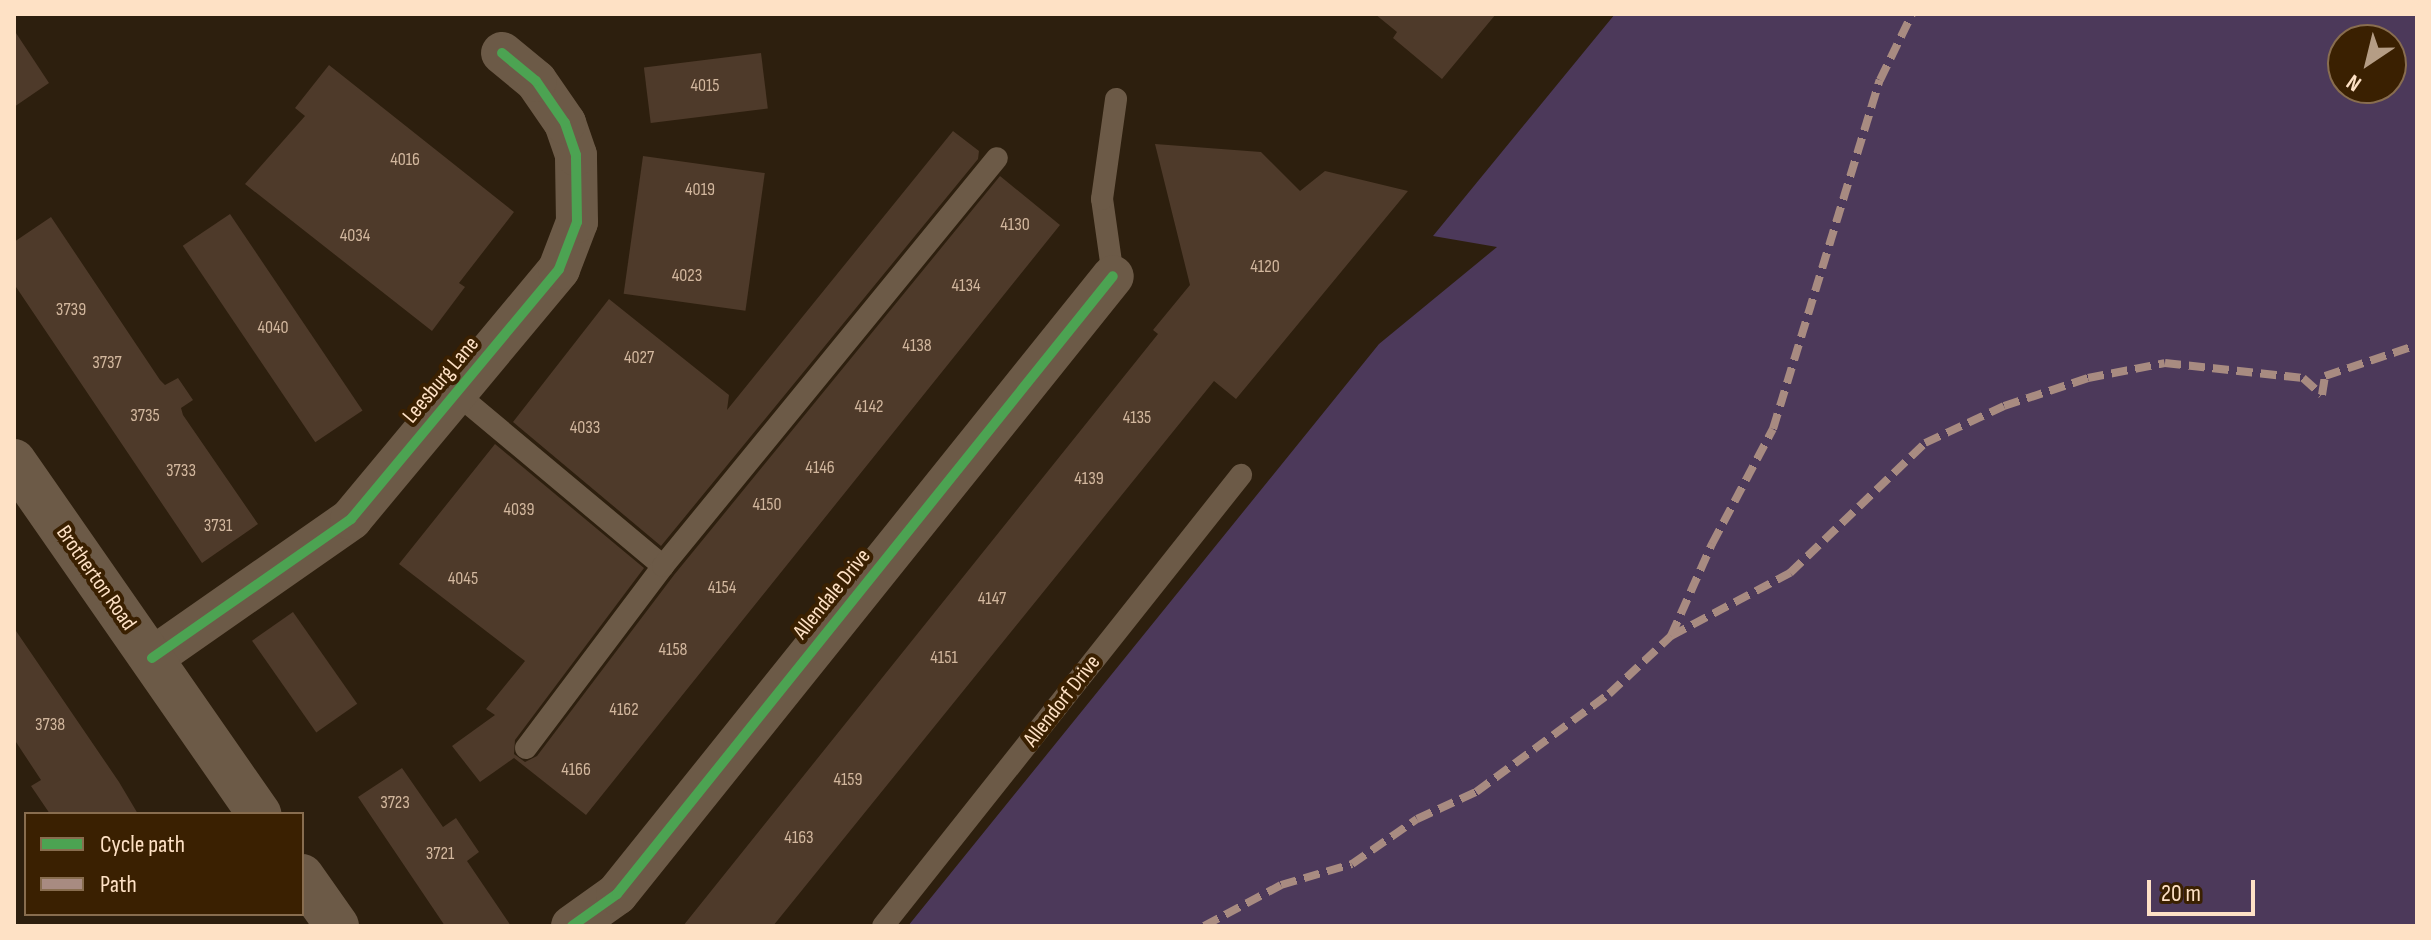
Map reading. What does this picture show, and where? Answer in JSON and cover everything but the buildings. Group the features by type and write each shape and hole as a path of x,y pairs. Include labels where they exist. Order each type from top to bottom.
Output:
{"street":[{"name":"Leesburg Lane","path":"152,658 351,519 559,269 577,222 580,189 565,123 536,81 502,53"},
{"name":"Allendale Drive","path":"572,926 617,894 1113,276"},
{"name":"Brotherton Road","path":"16,469 258,812"},
{"path":"304,879 337,926"}],"lane":[{"path":"1113,276 1102,199 1116,99"},
{"path":"526,748 663,566 997,158"},
{"path":"456,393 663,566"},
{"name":"Allendorf Drive","path":"883,926 1241,475"}],"shaded area":[{"path":"1615,14 2417,14 2417,926 908,926 1379,344 1497,247 1433,236"}],"marked path":[{"path":"1671,636 1712,544 1773,429 1880,80 1912,14"},
{"path":"1204,926 1281,885 1352,864 1417,819 1476,792 1609,694 1671,636 1790,573 1925,443 2004,406 2088,378 2165,363 2303,378 2322,395 2325,376 2417,345"}],"cycle path":[{"path":"152,658 351,519 559,269 577,222 576,155 565,123 536,81 502,53"},
{"path":"572,926 617,894 1113,276"}]}
